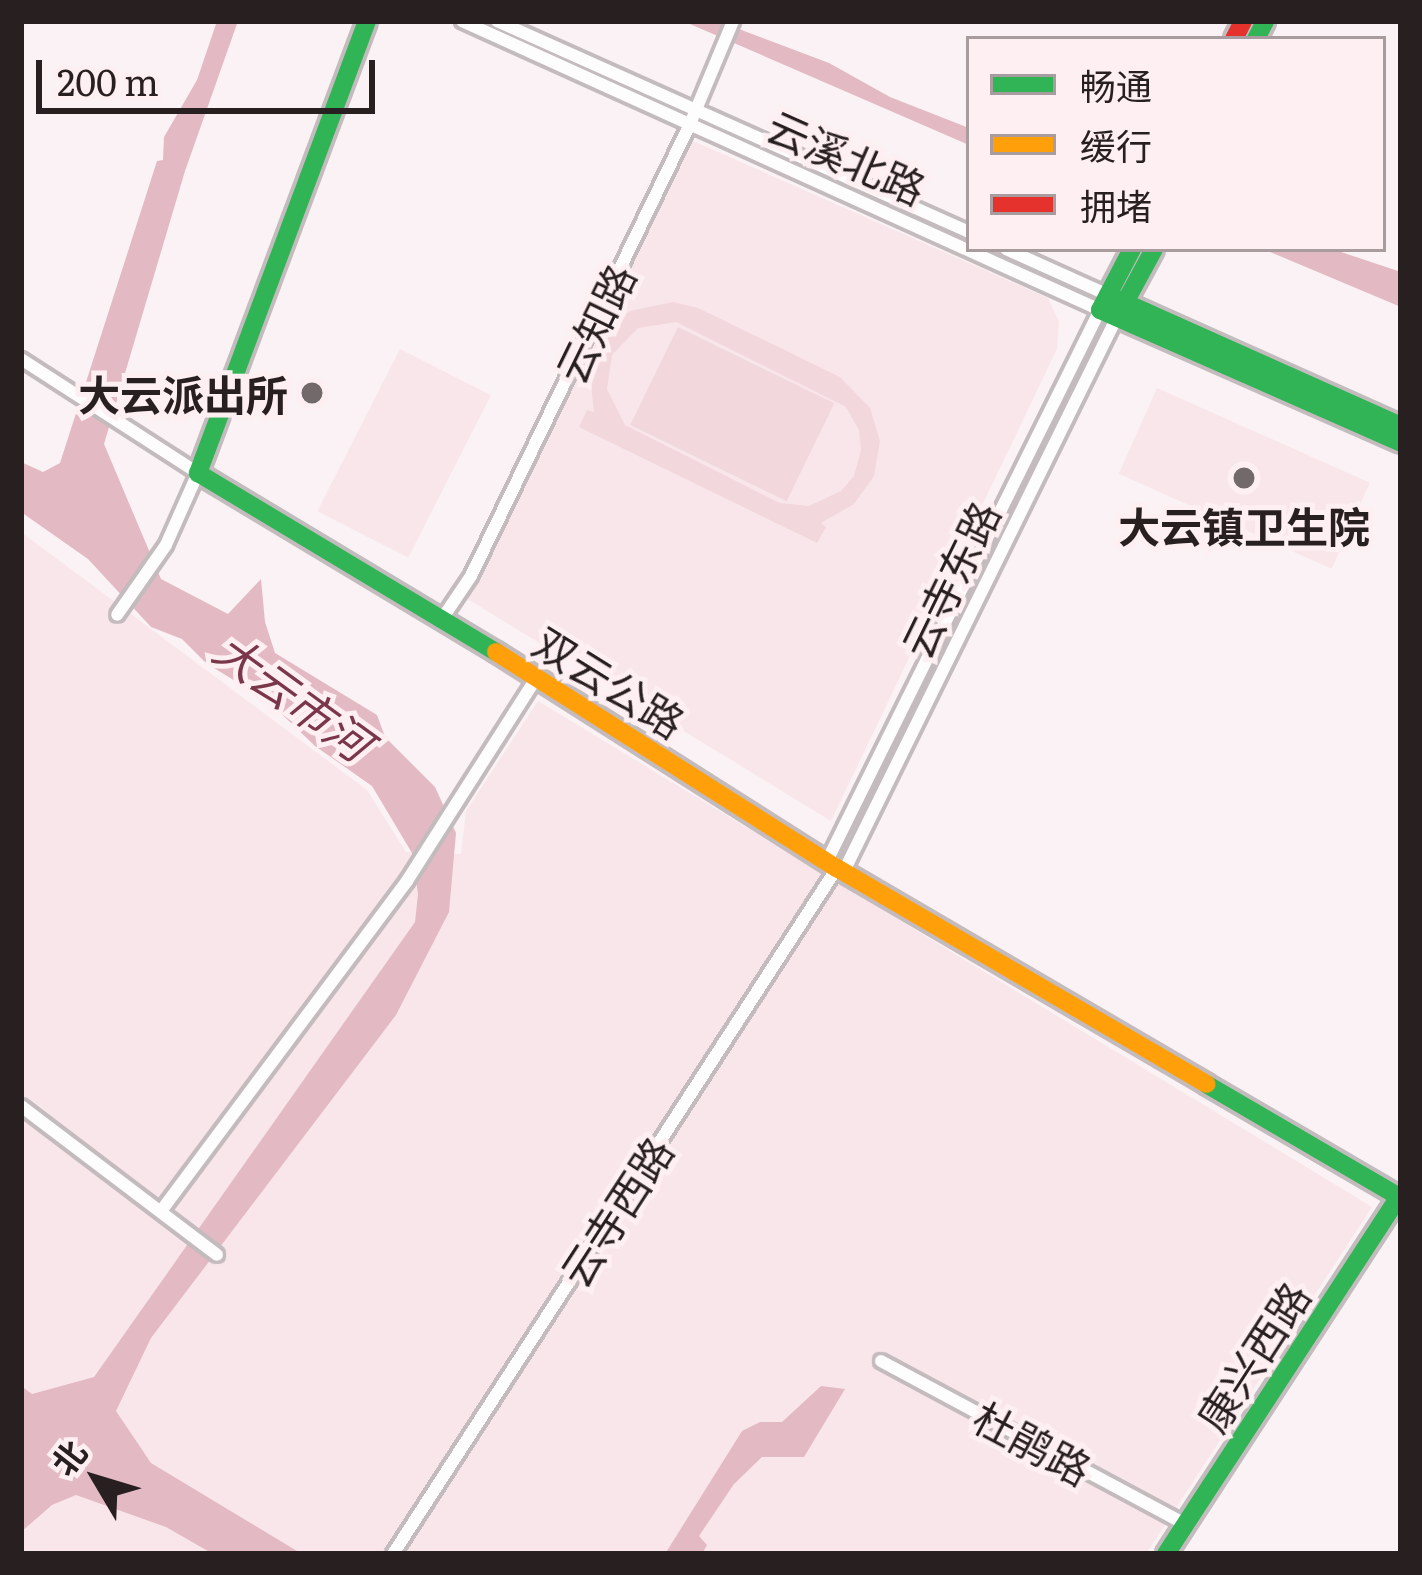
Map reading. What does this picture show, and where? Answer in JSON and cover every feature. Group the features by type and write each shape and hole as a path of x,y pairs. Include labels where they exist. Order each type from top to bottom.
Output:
{"street":[{"path":"118,615 166,545 198,472 367,21"},
{"name":"云溪北路","path":"462,21 966,231"},
{"name":"云溪北路","path":"497,21 693,117 966,240"},
{"name":"云知路","path":"442,620 471,576 693,117 733,21"},
{"name":"云溪北路","path":"993,252 1401,443"},
{"name":"云溪北路","path":"1012,252 1113,306 1401,426"},
{"name":"云寺东路","path":"836,867 1113,306 1131,252"},
{"name":"云寺东路","path":"1113,306 1152,252"},
{"path":"21,358 198,472"},
{"name":"双云公路","path":"198,472 537,677 836,867 1400,1196"},
{"path":"160,1211 407,880 537,677"},
{"name":"云寺西路","path":"392,1554 836,867"},
{"path":"21,1106 218,1255"},
{"name":"康兴西路","path":"1166,1554 1400,1196"},
{"name":"杜鹃路","path":"881,1360 1185,1524"}],"shaded area":[{"path":"691,140 1048,298 1059,322 1057,349 831,821 466,598"},
{"path":"673,302 698,308 840,377 870,408 880,441 874,476 854,504 821,523 826,527 817,543 579,427 587,410 594,412 589,368 604,332 630,311","holes":["676,322 846,407 859,430 861,450 854,476 841,491 809,506 780,503 625,425 607,389 612,355 638,328"]},
{"path":"678,327 834,403 787,501 630,425"},
{"path":"400,349 491,395 408,557 317,511"},
{"name":"大云镇卫生院","path":"1157,388 1370,483 1332,569 1119,474"},
{"path":"21,532 367,790 406,852 461,854 466,811 538,701 1372,1207 1146,1554 21,1554"}],"water":[{"name":"大云市河","path":"217,21 238,21 185,171 104,444 161,579 228,614 261,579 265,622 275,653 377,715 385,737 435,787 456,833 449,912 396,1015 151,1338 116,1411 151,1463 302,1554 213,1554 166,1527 76,1495 52,1505 21,1532 21,1386 32,1394 94,1377 415,922 418,894 412,853 372,786 315,746 269,702 206,663 182,639 151,627 88,559 21,512 21,462 43,472 60,463 157,161 163,160 164,137 197,80"},
{"path":"683,21 718,21 829,63 890,97 966,127 966,144"},
{"path":"1270,252 1341,252 1401,272 1401,307"},
{"path":"821,1386 845,1389 804,1457 762,1457 734,1484 699,1536 707,1545 702,1554 665,1554 742,1431 760,1422 782,1422"}],"traffic: fast":[{"path":"367,21 198,473 496,652"},
{"path":"1258,36 1265,21"},
{"path":"1130,252 1100,310 1401,443"},
{"path":"1122,308 1152,252"},
{"path":"1108,295 1401,426"},
{"path":"1206,1084 1401,1198"},
{"path":"1166,1554 1399,1197"}],"traffic: slow":[{"path":"496,652 837,868 1206,1084"}],"traffic: jam":[{"path":"1236,36 1243,21"}],"place":[{"name":"大云派出所","path":"312,393"},
{"name":"大云镇卫生院","path":"1244,478"}]}
